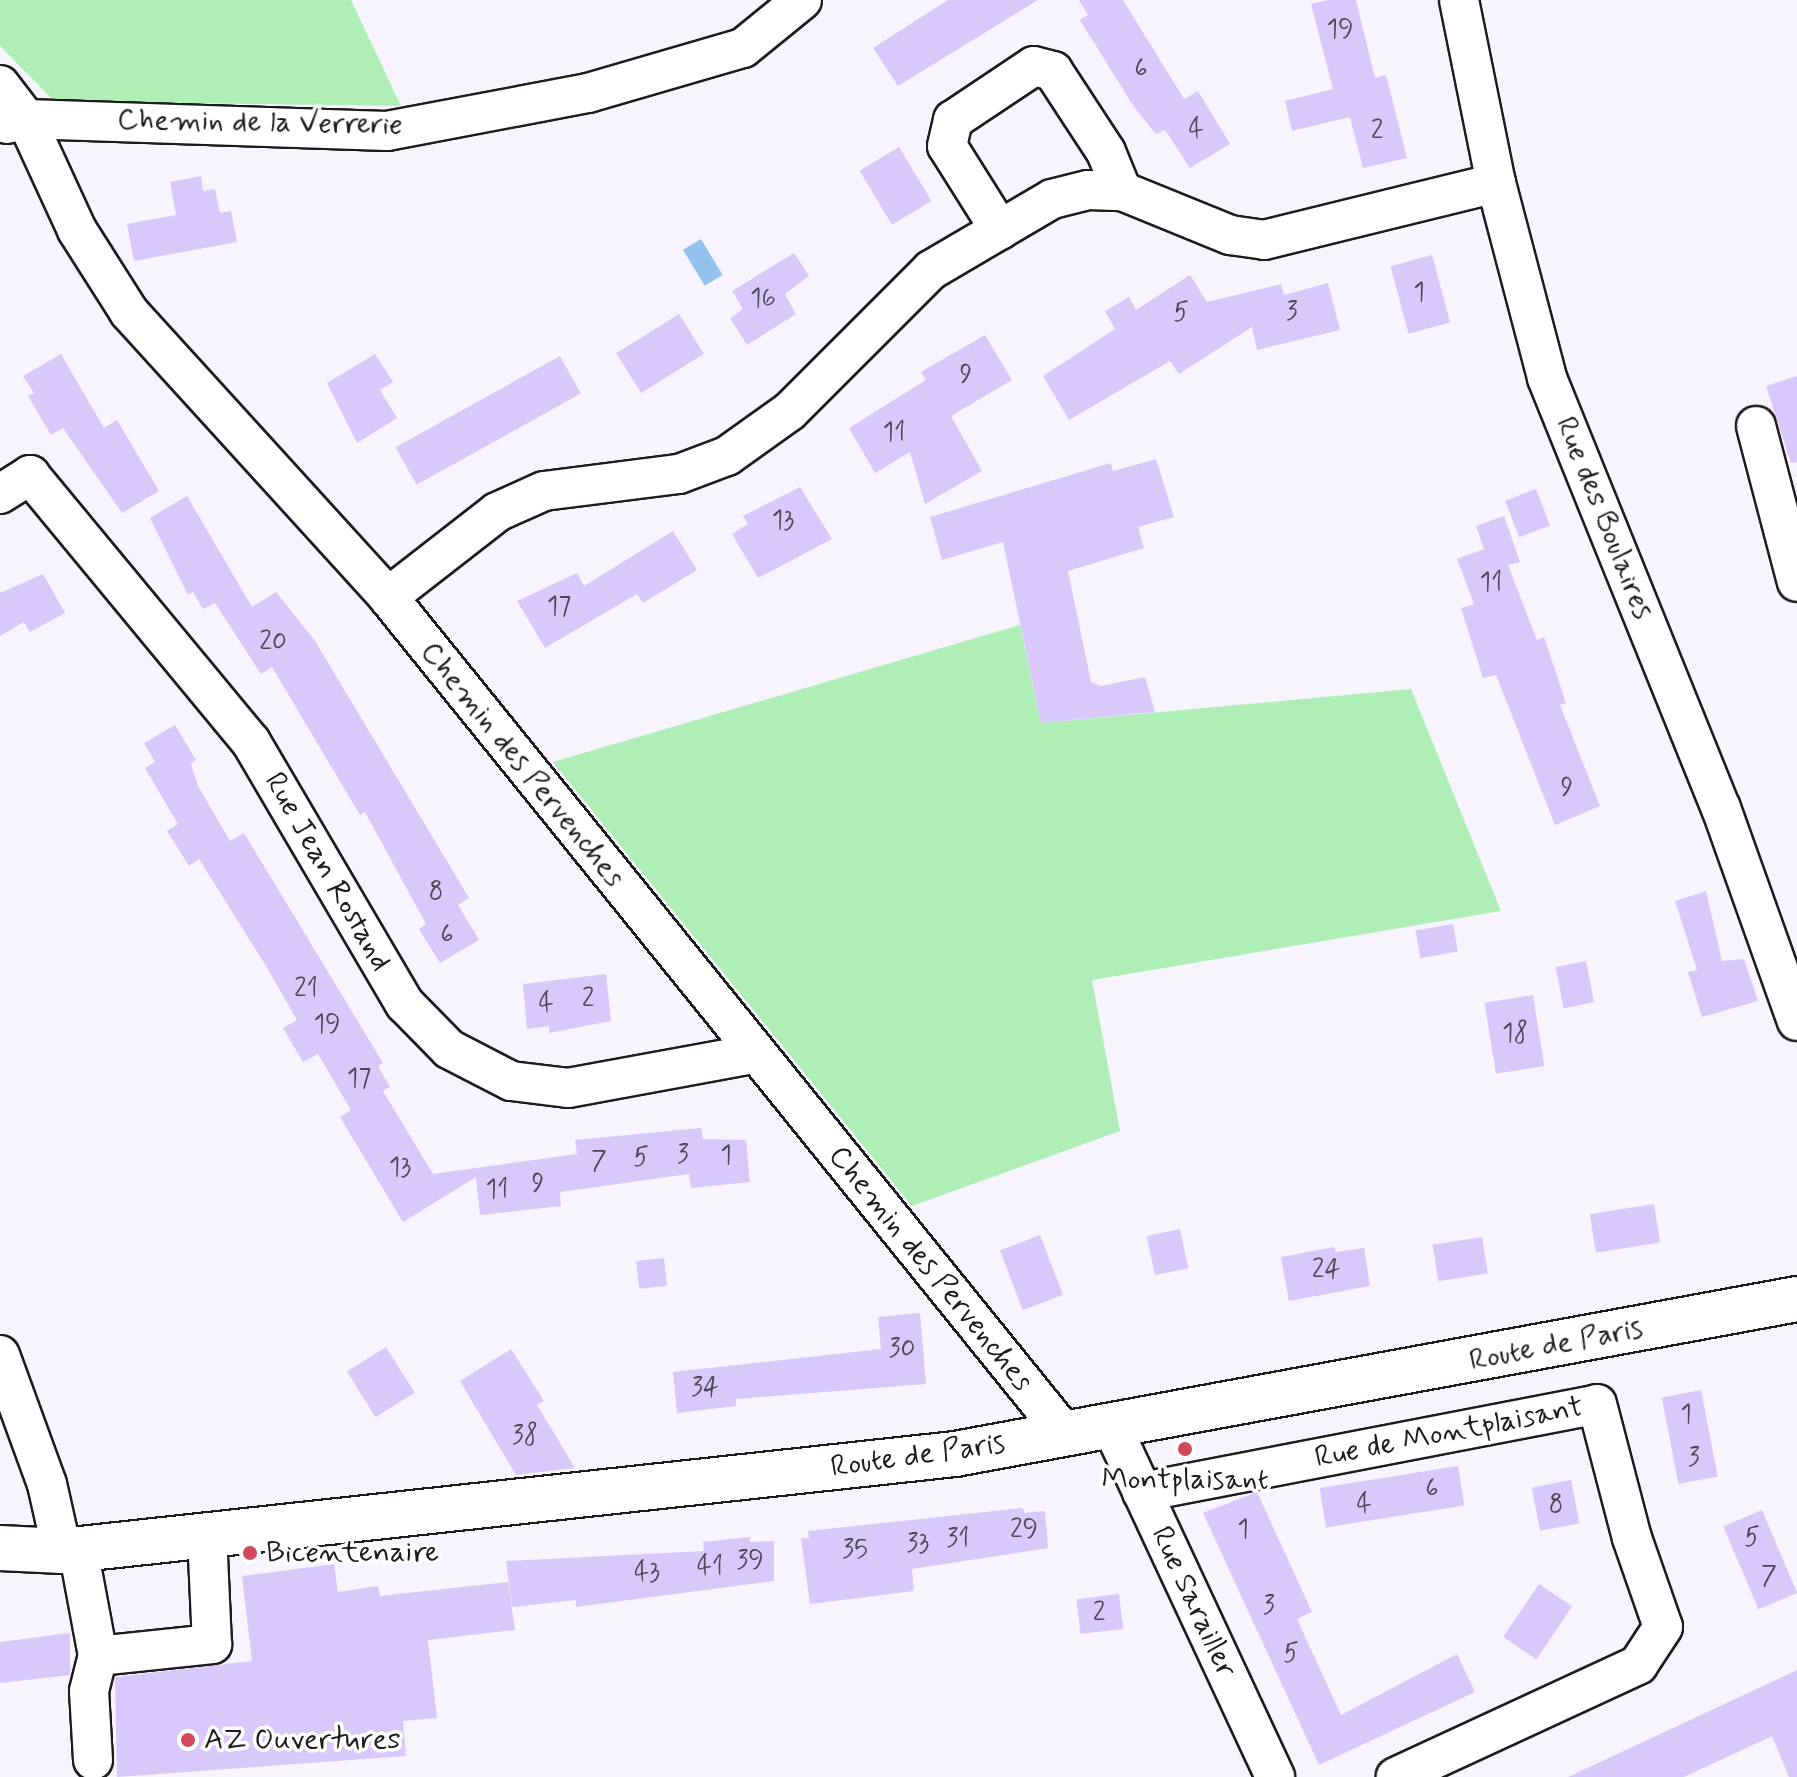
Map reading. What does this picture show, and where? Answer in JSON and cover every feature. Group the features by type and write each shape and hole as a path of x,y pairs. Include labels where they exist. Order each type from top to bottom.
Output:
{"main road":[{"name":"Route de Paris","path":"34,1553 955,1454 1797,1299"}],"street":[{"name":"Chemin de la Verrerie","path":"13,122 387,131 588,93 743,48 802,0"},
{"name":"Rue des Boulaires","path":"1459,0 1496,183 1547,378 1721,808 1797,1021"},
{"path":"1000,230 947,146 953,120 1034,66 1053,71 1106,152 1122,191"},
{"name":"Chemin des Pervenches","path":"0,85 13,122 129,312 388,597 754,1054 1065,1434"},
{"path":"388,597 497,512 544,491 679,474 727,456 790,411 931,270 1052,199 1088,190 1122,191 1230,235 1264,240 1496,183"},
{"path":"1756,426 1797,582"},
{"name":"Rue Jean Rostand","path":"0,494 30,475 251,742 405,1004 449,1049 511,1081 568,1088 754,1054"},
{"path":"0,1355 47,1484 34,1553 98,1656 89,1691 93,1760"},
{"name":"Rue de Montplaisant","path":"1142,1492 1597,1404 1632,1538 1663,1627 1638,1665 1396,1777"},
{"name":"Rue Sarailler","path":"1112,1427 1275,1777"},
{"path":"98,1656 212,1644 207,1535"}],"green space":[{"path":"0,0 351,0 401,106 54,101 0,46"},
{"path":"1020,625 1041,723 1411,689 1501,911 1092,980 1120,1131 912,1206 553,762"}],"water":[{"path":"701,239 723,275 705,286 683,250"}],"building":[{"path":"948,0 1038,0 898,86 873,48"},
{"path":"1079,0 1123,0 1184,99 1198,91 1230,144 1190,168 1165,130 1156,134 1134,107 1080,20 1088,15"},
{"path":"1328,0 1356,0 1375,78 1386,75 1407,158 1363,168 1350,117 1292,131 1285,101 1333,89 1311,4"},
{"path":"899,147 931,201 892,225 860,171"},
{"path":"201,176 203,191 215,189 220,213 231,211 237,242 134,261 127,224 176,215 170,182"},
{"path":"794,253 809,276 785,294 796,314 747,345 730,318 743,309 732,291"},
{"path":"1432,255 1450,323 1409,334 1390,266"},
{"path":"1190,275 1207,302 1281,284 1284,295 1328,283 1340,330 1257,350 1252,327 1179,374 1170,361 1069,420 1043,376 1115,329 1105,311 1129,297 1136,310"},
{"path":"679,314 704,354 641,393 616,353"},
{"path":"985,335 1012,380 951,416 982,471 925,504 910,452 875,473 849,428 926,380 921,372"},
{"path":"61,354 104,428 117,420 159,491 122,513 63,428 51,435 28,396 34,393 23,376"},
{"path":"375,354 393,382 380,390 397,418 357,443 327,383"},
{"path":"560,356 581,394 416,485 396,447"},
{"path":"1797,376 1797,462 1791,463 1766,386"},
{"path":"1156,459 1174,517 1138,527 1144,548 1068,571 1091,682 1101,686 1145,677 1155,712 1041,723 1003,542 942,560 930,517 1111,463 1113,471"},
{"path":"800,487 832,539 758,578 732,534 748,524 743,516"},
{"path":"1536,489 1550,525 1519,537 1505,501"},
{"path":"187,496 252,607 276,592 315,641 469,898 458,905 479,940 440,963 419,929 426,924 365,812 360,815 272,667 261,674 215,603 203,609 193,592 188,595 150,518"},
{"path":"1504,516 1520,562 1508,565 1537,640 1544,637 1566,703 1560,705 1600,806 1555,825 1496,675 1483,678 1461,608 1474,604 1457,559 1484,549 1476,526"},
{"path":"673,531 697,570 643,603 637,594 545,648 517,601 577,573 584,586"},
{"path":"43,574 65,613 30,632 24,622 0,636 0,593"},
{"path":"175,725 196,760 191,764 198,786 230,841 244,833 383,1063 378,1066 390,1087 383,1091 433,1174 577,1154 575,1140 701,1128 703,1139 746,1140 750,1182 691,1188 689,1174 560,1192 561,1206 480,1215 476,1177 403,1222 340,1117 351,1110 318,1054 303,1062 283,1028 297,1020 266,966 199,859 189,866 167,831 178,824 145,768 155,762 144,743"},
{"path":"1706,891 1722,961 1744,959 1758,1001 1702,1017 1688,972 1697,970 1675,901"},
{"path":"1453,924 1458,952 1420,958 1416,931"},
{"path":"1586,961 1594,1002 1564,1008 1556,967"},
{"path":"606,974 611,1021 549,1033 549,1026 527,1029 523,984"},
{"path":"1533,995 1544,1066 1496,1074 1485,1003"},
{"path":"1654,1204 1660,1243 1596,1253 1590,1214"},
{"path":"1180,1229 1188,1268 1155,1275 1147,1236"},
{"path":"1040,1235 1063,1295 1023,1310 1000,1250"},
{"path":"1482,1237 1488,1274 1438,1281 1433,1245"},
{"path":"1334,1247 1336,1252 1364,1248 1370,1286 1289,1301 1281,1257"},
{"path":"664,1258 667,1286 639,1289 636,1261"},
{"path":"920,1313 926,1384 736,1399 736,1406 677,1413 673,1372 881,1349 878,1317"},
{"path":"386,1347 415,1393 376,1417 347,1371"},
{"path":"511,1349 544,1401 537,1405 575,1468 516,1475 460,1381"},
{"path":"1701,1390 1718,1476 1679,1484 1662,1398"},
{"path":"1458,1466 1464,1506 1326,1527 1320,1488"},
{"path":"1571,1480 1579,1523 1540,1531 1532,1488"},
{"path":"1257,1492 1312,1612 1297,1619 1341,1715 1457,1654 1475,1692 1319,1765 1203,1513"},
{"path":"1023,1508 1024,1513 1045,1511 1048,1548 912,1569 914,1591 810,1604 801,1538 809,1538 808,1531"},
{"path":"1762,1510 1797,1593 1759,1609 1723,1526"},
{"path":"750,1537 750,1542 774,1541 774,1581 576,1607 576,1600 512,1607 506,1561 704,1551 703,1542"},
{"path":"334,1564 338,1592 378,1586 380,1596 508,1582 515,1630 428,1640 437,1718 403,1721 406,1756 117,1777 115,1677 252,1661 242,1576"},
{"path":"1539,1584 1572,1606 1536,1659 1503,1637"},
{"path":"1119,1594 1123,1629 1081,1634 1076,1599"},
{"path":"70,1633 70,1675 0,1683 0,1642"},
{"path":"1797,1670 1797,1777 1789,1777 1772,1736 1684,1777 1568,1777"}],"place":[{"name":"Montplaisant","path":"1185,1449"},
{"name":"Bicentenaire","path":"250,1553"},
{"name":"AZ Ouvertures","path":"188,1740"}]}
